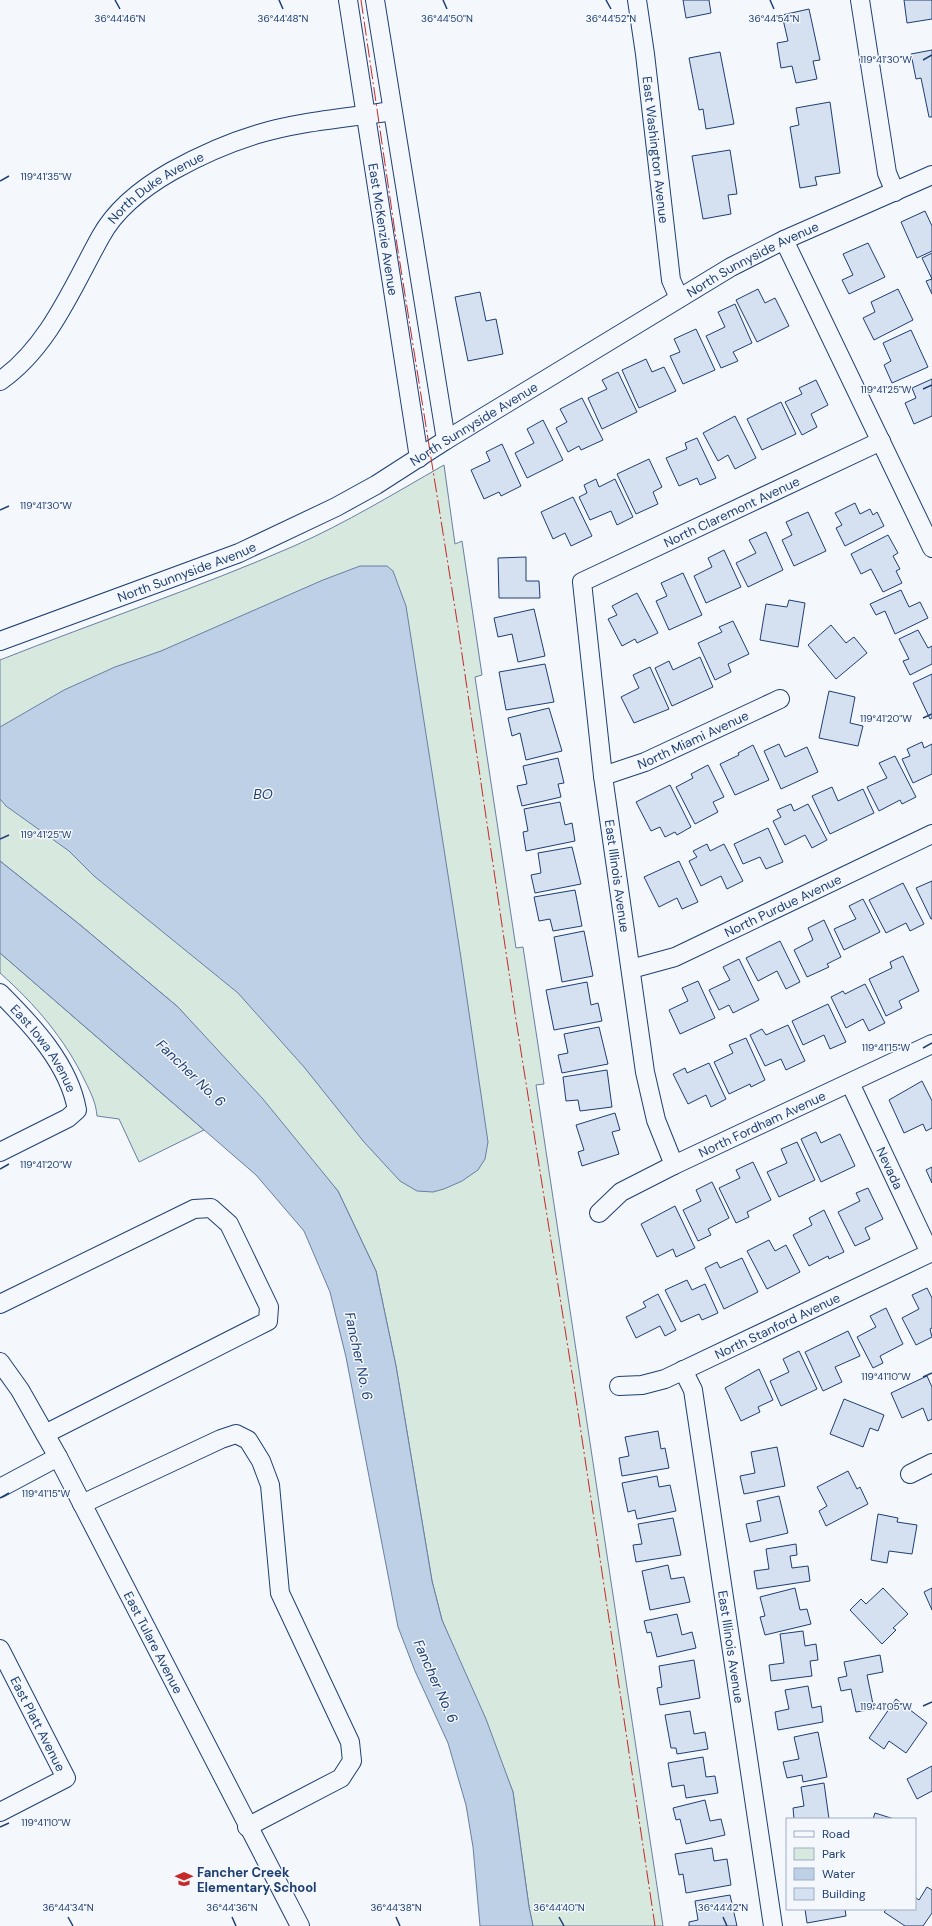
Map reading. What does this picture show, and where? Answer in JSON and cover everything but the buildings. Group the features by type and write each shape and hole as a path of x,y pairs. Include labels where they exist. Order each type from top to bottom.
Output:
{"street":[{"name":"East McKenzie Avenue","path":"348,0 419,458"},
{"path":"375,0 446,440"},
{"name":"East Washington Avenue","path":"637,0 646,54 671,280 679,298"},
{"path":"860,0 887,174 895,192"},
{"name":"North Duke Avenue","path":"0,381 33,351 57,316 102,233 122,207 153,182 222,146 259,134 311,123 392,111"},
{"name":"North Sunnyside Avenue","path":"0,641 239,552 336,507 376,485 446,440 731,267 784,240 932,175"},
{"path":"784,240 932,548"},
{"name":"North Claremont Avenue","path":"582,582 881,441"},
{"name":"East Illinois Avenue","path":"582,582 603,776 648,1086 656,1120 674,1165"},
{"name":"North Miami Avenue","path":"603,776 645,762 780,699"},
{"name":"North Purdue Avenue","path":"630,969 675,957 932,834"},
{"name":"East Iowa Avenue","path":"0,993 39,1036 54,1057 69,1082 74,1095 77,1110 68,1118 0,1152"},
{"name":"North Fordham Avenue","path":"599,1213 621,1192 674,1165 932,1044"},
{"name":"Nevada","path":"850,1083 931,1252"},
{"path":"0,1304 194,1209 211,1208 229,1224 269,1307 268,1321 45,1434"},
{"name":"North Stanford Avenue","path":"619,1386 642,1385 665,1379 931,1252"},
{"name":"East Tulare Avenue","path":"0,1362 20,1390 58,1457 247,1827 300,1926"},
{"name":"East Illinois Avenue","path":"684,1370 693,1390 773,1926"},
{"path":"82,1504 221,1439 236,1434 248,1440 261,1461 270,1485 280,1593 350,1742 352,1760 341,1778 247,1827"},
{"path":"0,1488 58,1457"},
{"path":"910,1474 932,1463"},
{"name":"East Platt Avenue","path":"0,1649 66,1778 0,1812"}],"green space":[{"path":"444,465 455,544 462,541 482,675 475,677 516,948 523,947 544,1084 536,1085 663,1926 533,1926 513,1792 442,1620 432,1581 396,1366 376,1271 338,1191 178,1007 79,924 0,861 0,660 185,590 294,546 351,518"},
{"path":"0,953 204,1130 139,1162 119,1119 97,1116 94,1102 87,1085 59,1037 37,1010 0,973"}],"water":[{"name":"BO","path":"360,566 387,566 393,571 406,606 488,1142 485,1159 478,1170 462,1181 433,1192 417,1191 400,1181 364,1142 304,1067 238,993 94,876 69,851 6,806 0,799 0,727 64,690 115,667 161,651 323,580"},
{"name":"Fancher No. 6","path":"0,861 79,924 178,1007 263,1099 338,1191 376,1271 396,1366 432,1581 442,1620 486,1719 513,1792 533,1926 480,1926 473,1847 466,1805 448,1743 415,1671 398,1627 346,1357 330,1292 304,1231 256,1175 0,953"}],"power":[{"path":"361,0 395,232 458,627 516,1020 575,1392 655,1926"}],"place":[{"name":"Fancher Creek Elementary School","path":"184,1879"}]}
